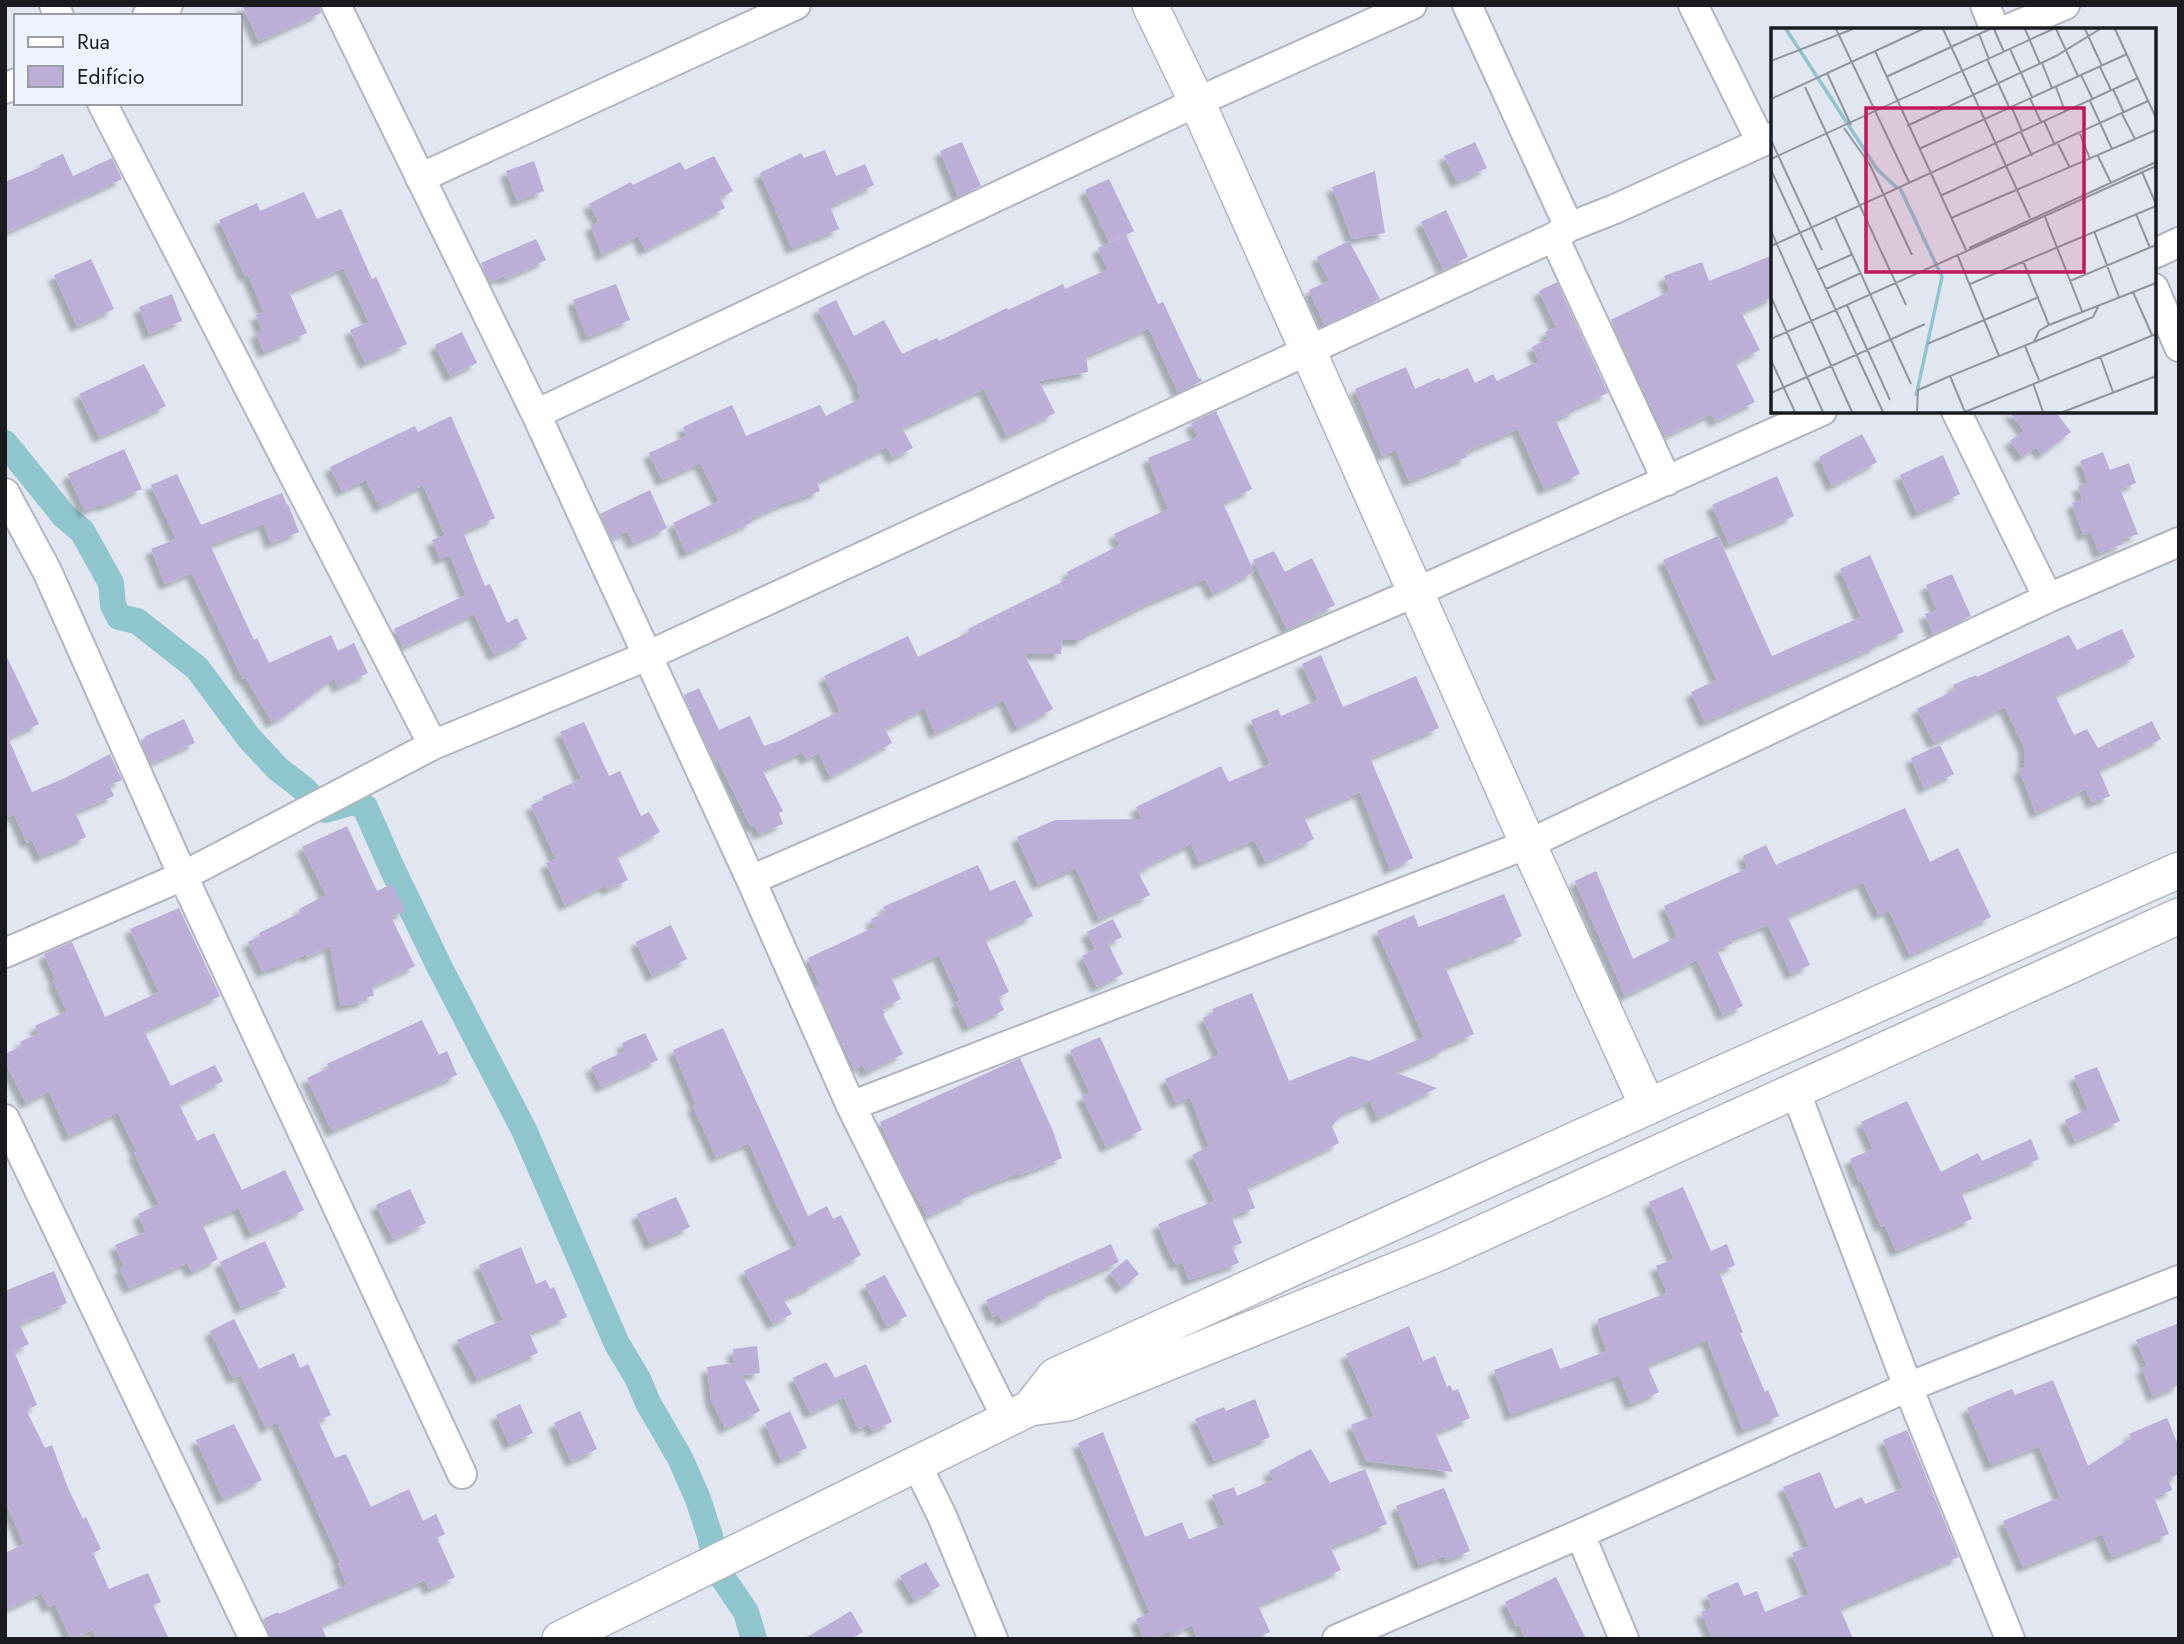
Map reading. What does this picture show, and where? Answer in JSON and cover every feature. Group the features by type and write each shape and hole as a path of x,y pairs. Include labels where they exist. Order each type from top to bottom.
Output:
{"street":[{"path":"151,14 168,5"},
{"path":"336,5 536,414 751,880 851,1106 1019,1414"},
{"path":"420,178 796,5"},
{"path":"1150,5 1197,102 1648,1107"},
{"path":"536,414 1197,102 1412,5"},
{"path":"1467,5 1667,481"},
{"path":"5,953 183,876 432,745 647,656 1767,139 1693,5"},
{"path":"1985,5 1994,28"},
{"path":"2011,28 2065,5"},
{"path":"103,105 432,745"},
{"path":"2156,253 2179,242"},
{"path":"2156,293 2179,347"},
{"path":"751,880 1416,592 1818,413"},
{"path":"1957,413 2048,598"},
{"path":"5,494 47,571 183,876 462,1474"},
{"path":"851,1106 1528,844 2048,598 2179,542"},
{"path":"1019,1414 1055,1376 1698,1084 2179,870"},
{"path":"561,1639 1019,1414 1068,1403 1436,1254 2179,916"},
{"path":"1698,1084 1719,1124"},
{"path":"1795,1090 1908,1387 2010,1639"},
{"path":"5,1119 254,1639"},
{"path":"1417,1212 1436,1254"},
{"path":"1337,1639 1908,1387 2179,1280"},
{"path":"916,1463 942,1516 993,1639"},
{"path":"1580,1534 1624,1639"}],"building":[{"path":"242,5 320,5 321,13 259,41"},
{"path":"962,142 981,186 958,196 940,151"},
{"path":"1475,142 1487,168 1457,182 1444,156"},
{"path":"825,150 836,176 865,164 874,185 830,206 839,229 792,248 760,173 801,153 804,158"},
{"path":"63,154 73,176 112,158 122,179 5,233 5,182 41,167 40,164"},
{"path":"714,156 733,191 720,198 725,208 645,250 638,236 602,255 591,226 599,222 589,204 631,182 633,185 680,162 685,170"},
{"path":"534,161 544,191 517,201 506,171"},
{"path":"1375,171 1385,233 1352,239 1332,187"},
{"path":"1109,179 1134,231 1109,242 1085,190"},
{"path":"304,192 317,219 341,209 372,279 376,277 407,344 365,363 350,330 369,322 343,268 289,292 307,333 264,352 256,333 262,330 256,315 264,312 248,274 245,276 219,220 257,203 260,211"},
{"path":"1446,210 1468,257 1443,269 1421,222"},
{"path":"1126,235 1158,304 1163,302 1202,381 1178,392 1149,328 1086,356 1088,372 1039,381 1055,413 1007,436 984,389 902,428 913,448 893,458 887,447 817,482 820,491 782,504 750,519 752,522 686,553 673,523 719,501 700,463 662,480 649,453 686,436 683,427 732,405 746,436 820,405 826,416 861,398 857,389 859,388 818,309 836,300 854,336 884,320 902,354 937,338 939,341 1063,284 1065,289 1108,269 1098,248"},
{"path":"536,239 546,260 505,279 504,276 490,282 481,263"},
{"path":"1349,241 1380,299 1325,325 1309,290 1329,281 1317,257"},
{"path":"1771,256 1771,298 1741,312 1760,350 1735,362 1755,402 1715,421 1711,414 1665,436 1611,320 1670,291 1664,276 1702,262 1709,281"},
{"path":"91,259 114,309 77,326 54,275"},
{"path":"1557,282 1608,393 1555,419 1580,474 1544,489 1518,429 1465,452 1467,457 1409,481 1396,450 1382,456 1355,389 1406,367 1415,389 1468,368 1475,383 1493,374 1497,381 1539,361 1532,347 1548,339 1545,332 1556,327 1539,291"},
{"path":"616,284 630,320 587,337 573,300"},
{"path":"172,294 182,321 149,334 139,307"},
{"path":"462,332 477,363 450,376 435,345"},
{"path":"144,364 166,406 99,437 79,394"},
{"path":"1216,411 1252,489 1223,503 1254,572 1213,594 1205,579 1153,601 1083,636 1083,640 1062,640 1061,654 1024,654 1053,709 1017,728 1004,700 935,733 925,708 885,729 892,743 830,777 819,753 806,759 803,752 762,770 783,811 779,813 783,824 759,834 755,825 751,827 718,760 715,763 684,695 699,688 719,730 750,716 764,746 840,711 824,676 908,636 918,657 1070,578 1067,572 1120,545 1114,534 1168,509 1148,458 1198,437 1191,423"},
{"path":"2010,413 2057,413 2071,432 2042,454 2036,447 2022,457 2010,441 2024,431"},
{"path":"451,416 495,518 463,532 485,586 490,584 507,623 517,618 527,639 494,655 474,614 403,647 394,629 466,595 450,555 440,559 432,540 445,535 423,485 380,507 366,480 342,491 330,467 415,426 418,432"},
{"path":"1862,434 1877,462 1832,486 1819,457"},
{"path":"124,449 142,489 85,511 68,474"},
{"path":"2103,452 2110,470 2129,463 2136,483 2120,489 2138,534 2120,540 2123,544 2099,553 2091,532 2083,535 2072,503 2082,499 2078,486 2088,483 2080,461"},
{"path":"1943,455 1960,494 1917,513 1900,475"},
{"path":"177,474 201,525 282,493 288,504 299,532 271,543 264,524 210,545 254,640 257,638 269,663 331,635 338,651 354,643 368,673 338,687 334,678 272,722 246,678 243,679 192,573 165,584 151,549 176,539 151,485"},
{"path":"1777,476 1794,516 1729,544 1712,505"},
{"path":"650,490 667,528 633,543 627,531 612,539 600,514"},
{"path":"1718,536 1772,656 1861,617 1840,569 1870,555 1904,632 1705,722 1691,692 1717,680 1663,560"},
{"path":"1274,551 1285,572 1312,558 1335,605 1287,629 1253,560"},
{"path":"1952,574 1971,616 1933,634 1925,614 1937,610 1926,585"},
{"path":"2122,629 2135,657 2055,695 2074,735 2087,729 2098,748 2152,721 2161,739 2099,770 2110,796 2092,803 2086,789 2036,813 2019,769 2024,767 2024,747 2005,707 1934,743 1917,709 1955,690 1953,685 1976,675 1977,677 2069,635 2077,650"},
{"path":"5,653 39,724 8,738 32,792 110,754 122,780 109,785 114,796 75,812 86,837 40,857 32,840 27,843 14,814 5,818"},
{"path":"1321,655 1343,707 1416,676 1439,728 1370,758 1413,858 1390,869 1360,792 1304,817 1314,839 1265,862 1255,840 1199,863 1191,844 1138,872 1150,895 1099,919 1076,868 1038,884 1017,837 1055,820 1142,819 1136,807 1221,766 1229,782 1270,764 1251,720 1278,709 1281,716 1318,700 1302,664"},
{"path":"184,719 195,743 151,763 141,741 144,737"},
{"path":"584,722 609,776 620,771 641,816 649,812 660,832 617,856 628,880 607,890 606,885 565,905 546,863 556,859 531,805 581,779 560,732"},
{"path":"1940,745 1954,774 1924,788 1911,758"},
{"path":"1905,808 1930,862 1958,848 1991,917 1910,955 1889,910 1879,915 1863,882 1787,916 1810,965 1791,974 1768,925 1731,939 1733,943 1717,950 1743,1006 1723,1015 1697,960 1625,996 1575,881 1596,871 1633,959 1677,937 1664,906 1748,868 1743,856 1766,845 1776,865"},
{"path":"347,826 377,891 392,884 405,911 391,917 415,966 372,986 374,996 365,997 365,1001 341,1006 330,946 263,972 248,942 326,895 302,847"},
{"path":"978,865 990,891 1015,880 1033,916 985,939 1009,992 998,997 1004,1010 968,1027 956,1002 960,1001 939,955 891,977 901,999 882,1008 903,1054 866,1072 863,1065 854,1069 816,987 820,985 808,958 875,927 871,919 886,912 883,907"},
{"path":"1504,894 1522,936 1445,967 1474,1034 1394,1072 1437,1088 1377,1118 1370,1101 1343,1113 1332,1126 1339,1143 1247,1187 1255,1208 1231,1216 1242,1243 1232,1247 1239,1263 1189,1280 1182,1262 1176,1265 1158,1224 1215,1201 1192,1155 1209,1146 1190,1097 1176,1103 1165,1079 1219,1055 1203,1018 1214,1013 1212,1009 1252,993 1289,1081 1352,1056 1369,1061 1424,1037 1377,931 1414,915 1419,927"},
{"path":"179,908 220,996 144,1031 171,1086 215,1065 223,1081 179,1104 197,1141 214,1133 242,1190 285,1170 304,1210 251,1234 239,1208 202,1224 218,1259 192,1272 187,1263 129,1288 120,1269 124,1267 115,1245 146,1232 138,1214 159,1204 118,1113 69,1136 49,1091 26,1103 5,1062 5,1054 22,1046 20,1042 39,1033 35,1026 67,1011 44,954 72,942 105,1017 159,992 130,929"},
{"path":"1113,919 1122,937 1108,944 1123,974 1097,987 1082,956 1095,949 1087,932"},
{"path":"671,925 687,959 652,976 636,942"},
{"path":"422,1020 439,1055 447,1051 457,1075 332,1131 307,1078 329,1068 327,1064"},
{"path":"723,1028 808,1216 827,1206 833,1219 841,1215 861,1255 813,1283 814,1285 783,1299 792,1314 773,1324 744,1271 798,1245 749,1143 716,1157 693,1106 696,1104 673,1050"},
{"path":"645,1033 658,1060 601,1087 591,1067 625,1051 622,1043"},
{"path":"1100,1037 1142,1130 1106,1147 1082,1096 1090,1093 1070,1050"},
{"path":"1020,1058 1053,1131 1062,1158 968,1193 969,1196 927,1216 902,1172 880,1122"},
{"path":"2097,1067 2120,1121 2075,1141 2065,1120 2088,1109 2074,1076"},
{"path":"1907,1101 1941,1172 1978,1153 1982,1161 2031,1139 2039,1159 1961,1192 1972,1219 1896,1251 1885,1225 1881,1227 1850,1159 1873,1149 1861,1122"},
{"path":"1683,1187 1711,1251 1727,1244 1735,1265 1719,1272 1743,1332 1740,1333 1765,1392 1768,1390 1779,1416 1743,1430 1707,1340 1647,1365 1659,1392 1631,1404 1619,1375 1511,1415 1494,1370 1552,1348 1560,1369 1607,1351 1598,1327 1598,1319 1667,1293 1656,1266 1674,1259 1649,1202"},
{"path":"410,1189 426,1223 393,1239 376,1205"},
{"path":"676,1197 690,1227 650,1244 637,1214"},
{"path":"265,1241 286,1287 241,1308 220,1262"},
{"path":"1111,1244 1119,1262 1044,1295 1046,1298 1002,1321 998,1314 993,1317 986,1300"},
{"path":"521,1247 536,1284 546,1280 550,1289 554,1287 567,1317 529,1333 538,1353 477,1379 457,1340 503,1320 479,1265"},
{"path":"1127,1259 1139,1274 1122,1288 1110,1273"},
{"path":"54,1271 67,1303 19,1324 29,1344 14,1351 37,1405 26,1410 45,1448 52,1445 68,1488 101,1549 93,1553 109,1589 148,1573 161,1602 153,1605 169,1639 97,1639 93,1630 71,1639 55,1604 48,1607 42,1593 5,1610 5,1553 24,1544 5,1500 5,1291"},
{"path":"885,1275 907,1316 887,1326 865,1285"},
{"path":"234,1319 259,1369 294,1353 300,1368 308,1364 331,1415 318,1421 335,1458 346,1454 371,1507 409,1489 423,1521 436,1514 445,1534 437,1538 455,1577 429,1589 425,1580 321,1625 327,1639 270,1639 263,1619 347,1585 338,1564 341,1563 277,1422 266,1428 242,1377 250,1373 233,1378 210,1331"},
{"path":"2179,1323 2179,1385 2153,1396 2142,1368 2147,1366 2136,1340"},
{"path":"1409,1326 1423,1361 1435,1356 1447,1387 1450,1385 1453,1391 1458,1389 1470,1418 1435,1433 1453,1472 1366,1461 1351,1425 1374,1416 1346,1354"},
{"path":"757,1346 760,1373 742,1375 760,1411 725,1428 711,1400 707,1367 734,1363 733,1349"},
{"path":"826,1362 835,1378 866,1364 892,1422 872,1431 869,1424 858,1429 844,1397 810,1413 793,1378"},
{"path":"2053,1380 2088,1466 2131,1438 2129,1434 2167,1418 2179,1447 2179,1474 2168,1479 2172,1490 2154,1497 2169,1534 2112,1557 2102,1534 2023,1567 2003,1521 2060,1497 2039,1446 1991,1465 1967,1408 2012,1389 2015,1395"},
{"path":"1255,1399 1270,1437 1214,1461 1195,1419 1224,1407 1226,1411"},
{"path":"520,1404 533,1433 509,1444 496,1415"},
{"path":"580,1411 597,1449 571,1461 554,1423"},
{"path":"790,1411 807,1448 781,1460 765,1423"},
{"path":"234,1424 262,1480 223,1499 196,1440"},
{"path":"1907,1430 1959,1557 1840,1608 1853,1639 1713,1639 1701,1612 1712,1608 1707,1595 1738,1582 1744,1596 1757,1591 1765,1612 1809,1594 1792,1553 1809,1546 1783,1487 1820,1472 1835,1509 1862,1497 1865,1504 1903,1488 1883,1440"},
{"path":"1103,1432 1145,1537 1182,1522 1189,1539 1225,1525 1212,1495 1234,1487 1237,1496 1273,1480 1269,1471 1311,1449 1330,1483 1365,1469 1387,1524 1330,1547 1341,1570 1258,1605 1270,1632 1253,1639 1198,1639 1192,1625 1171,1635 1169,1631 1151,1639 1144,1639 1136,1619 1150,1613 1078,1443"},
{"path":"1444,1488 1470,1551 1446,1560 1445,1556 1419,1565 1396,1506"},
{"path":"926,1562 940,1586 914,1600 900,1576"},
{"path":"1556,1577 1586,1639 1525,1639 1505,1602"},
{"path":"851,1611 863,1632 851,1639 804,1639"}],"waterway":[{"path":"5,443 64,516 82,531 111,583 113,605 119,617 137,621 197,668 249,738 278,769 314,800"},
{"path":"325,810 353,802 365,807 439,966 524,1130 617,1344 680,1458 698,1499 710,1536 716,1568 746,1612 754,1639"}]}
